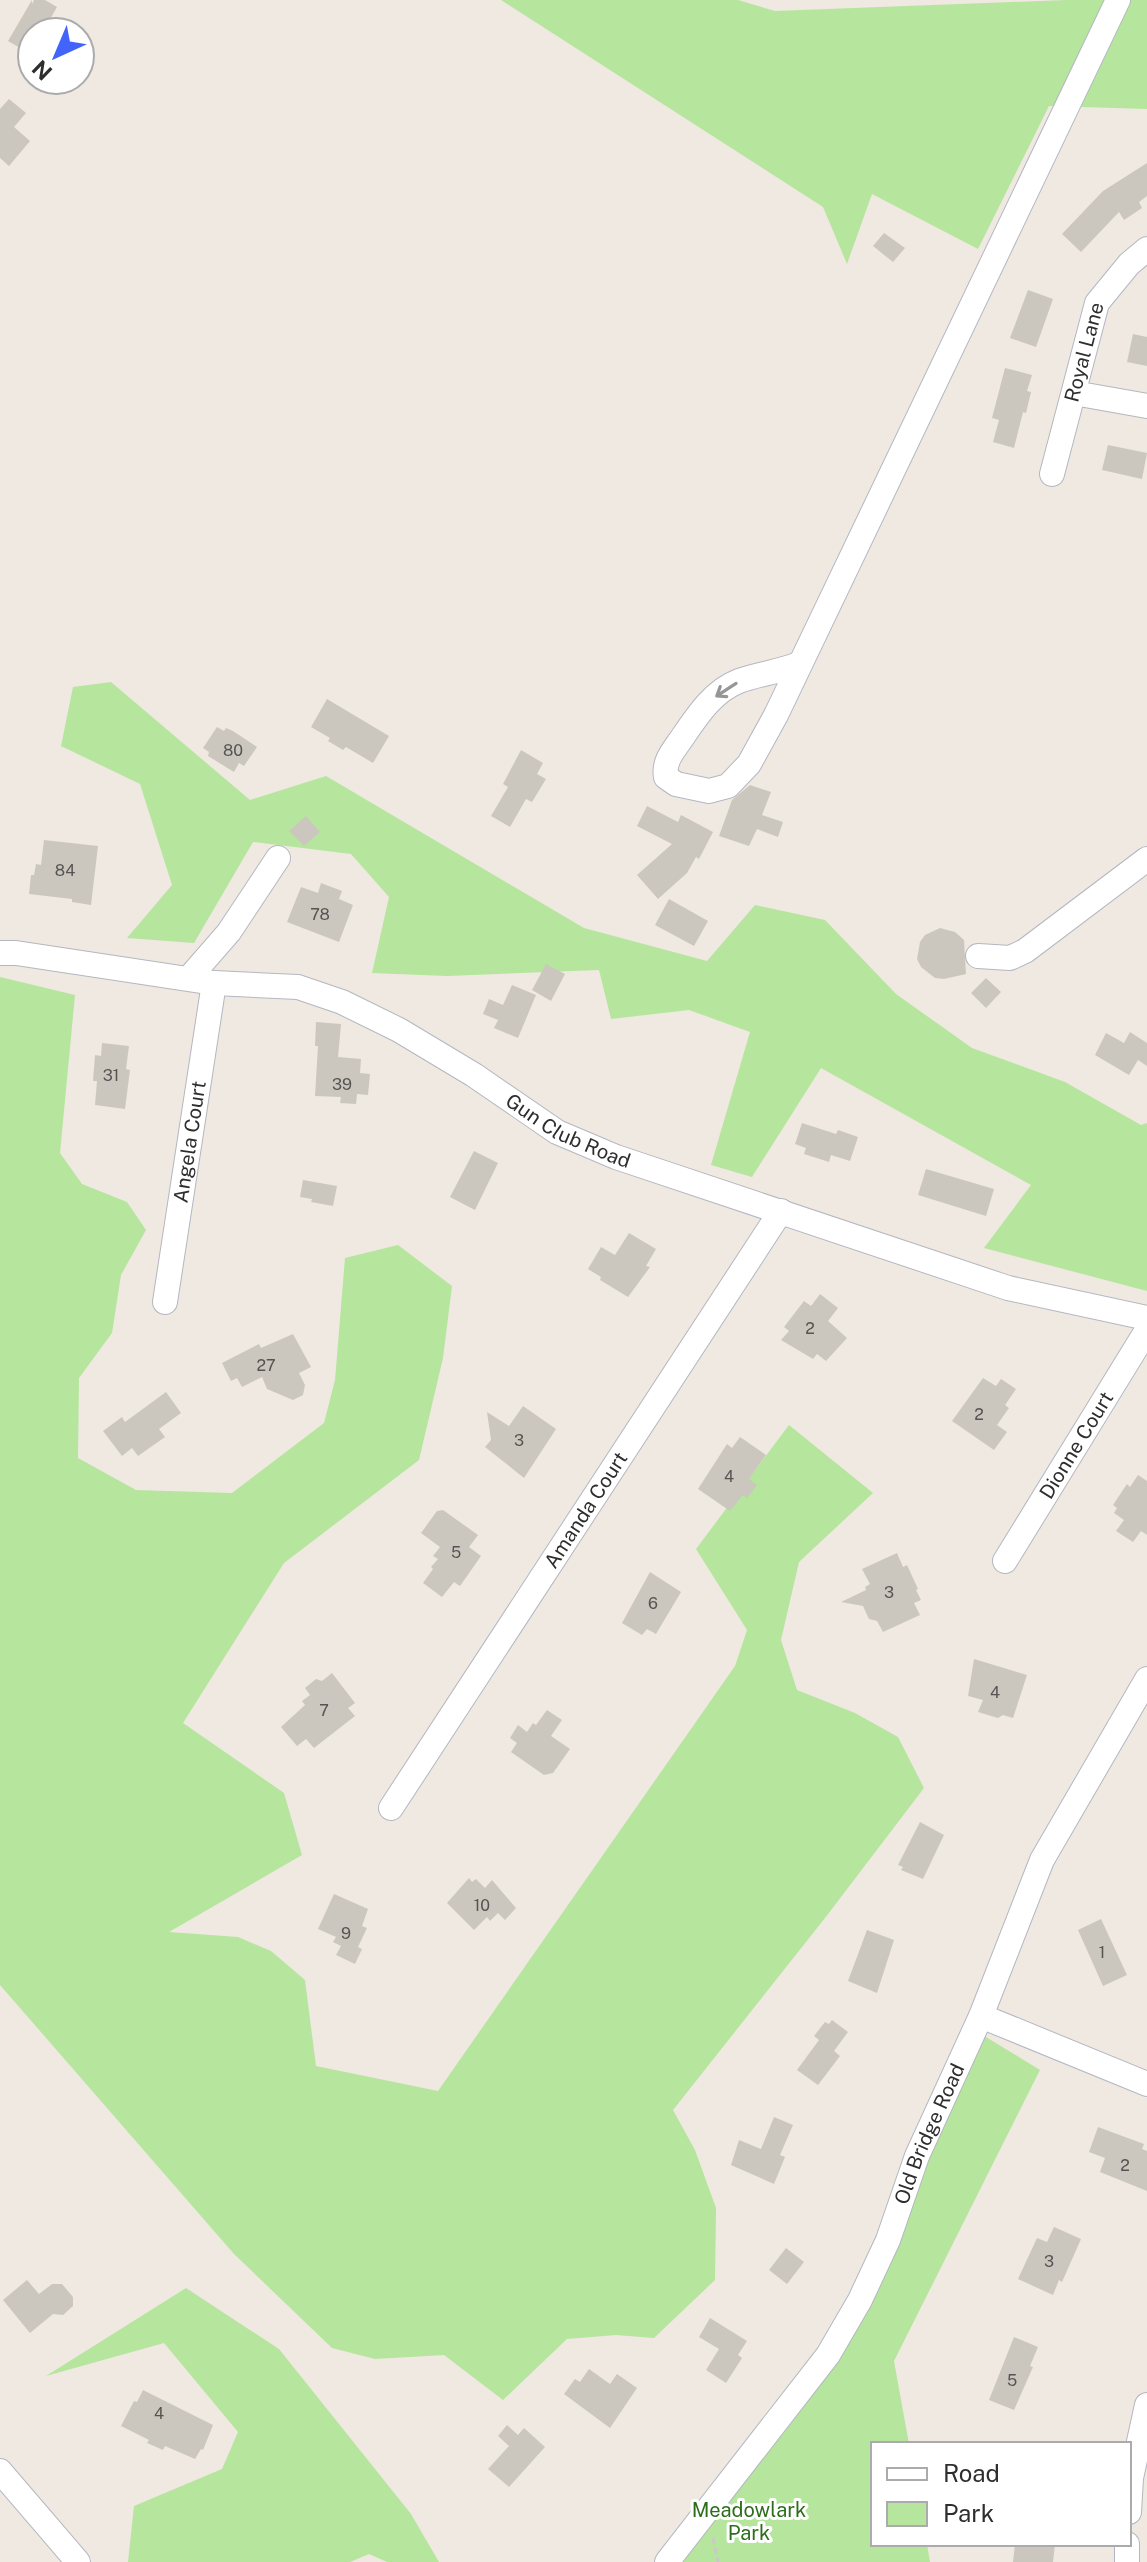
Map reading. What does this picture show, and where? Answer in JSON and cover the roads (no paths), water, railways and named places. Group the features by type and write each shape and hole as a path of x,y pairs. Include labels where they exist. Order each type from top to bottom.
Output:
{"street":[{"path":"799,664 780,672 739,681 717,694 670,756 666,763 666,777 676,784 719,790 736,780 749,764 776,715 1118,0"},
{"name":"Royal Lane","path":"1052,474 1097,303 1129,264 1147,249"},
{"path":"1074,393 1147,406"},
{"path":"189,978 229,932 278,858"},
{"path":"978,956 1010,958 1025,951 1147,859"},
{"name":"Gun Club Road","path":"0,953 214,983 298,987 342,1002 399,1030 557,1132 616,1157 1008,1288 1147,1318"},
{"name":"Angela Court","path":"165,1302 214,983"},
{"name":"Amanda Court","path":"391,1808 781,1211"},
{"name":"Dionne Court","path":"1005,1561 1147,1330"},
{"name":"Old Bridge Road","path":"667,2562 828,2355 860,2300 888,2240 917,2156 981,2016 1042,1860 1147,1679"},
{"path":"981,2016 1147,2084"},
{"path":"1131,2478 1147,2405"},
{"path":"0,2471 78,2562"}],"park label":[{"name":"Meadowlark Park","path":"749,2522"}]}
